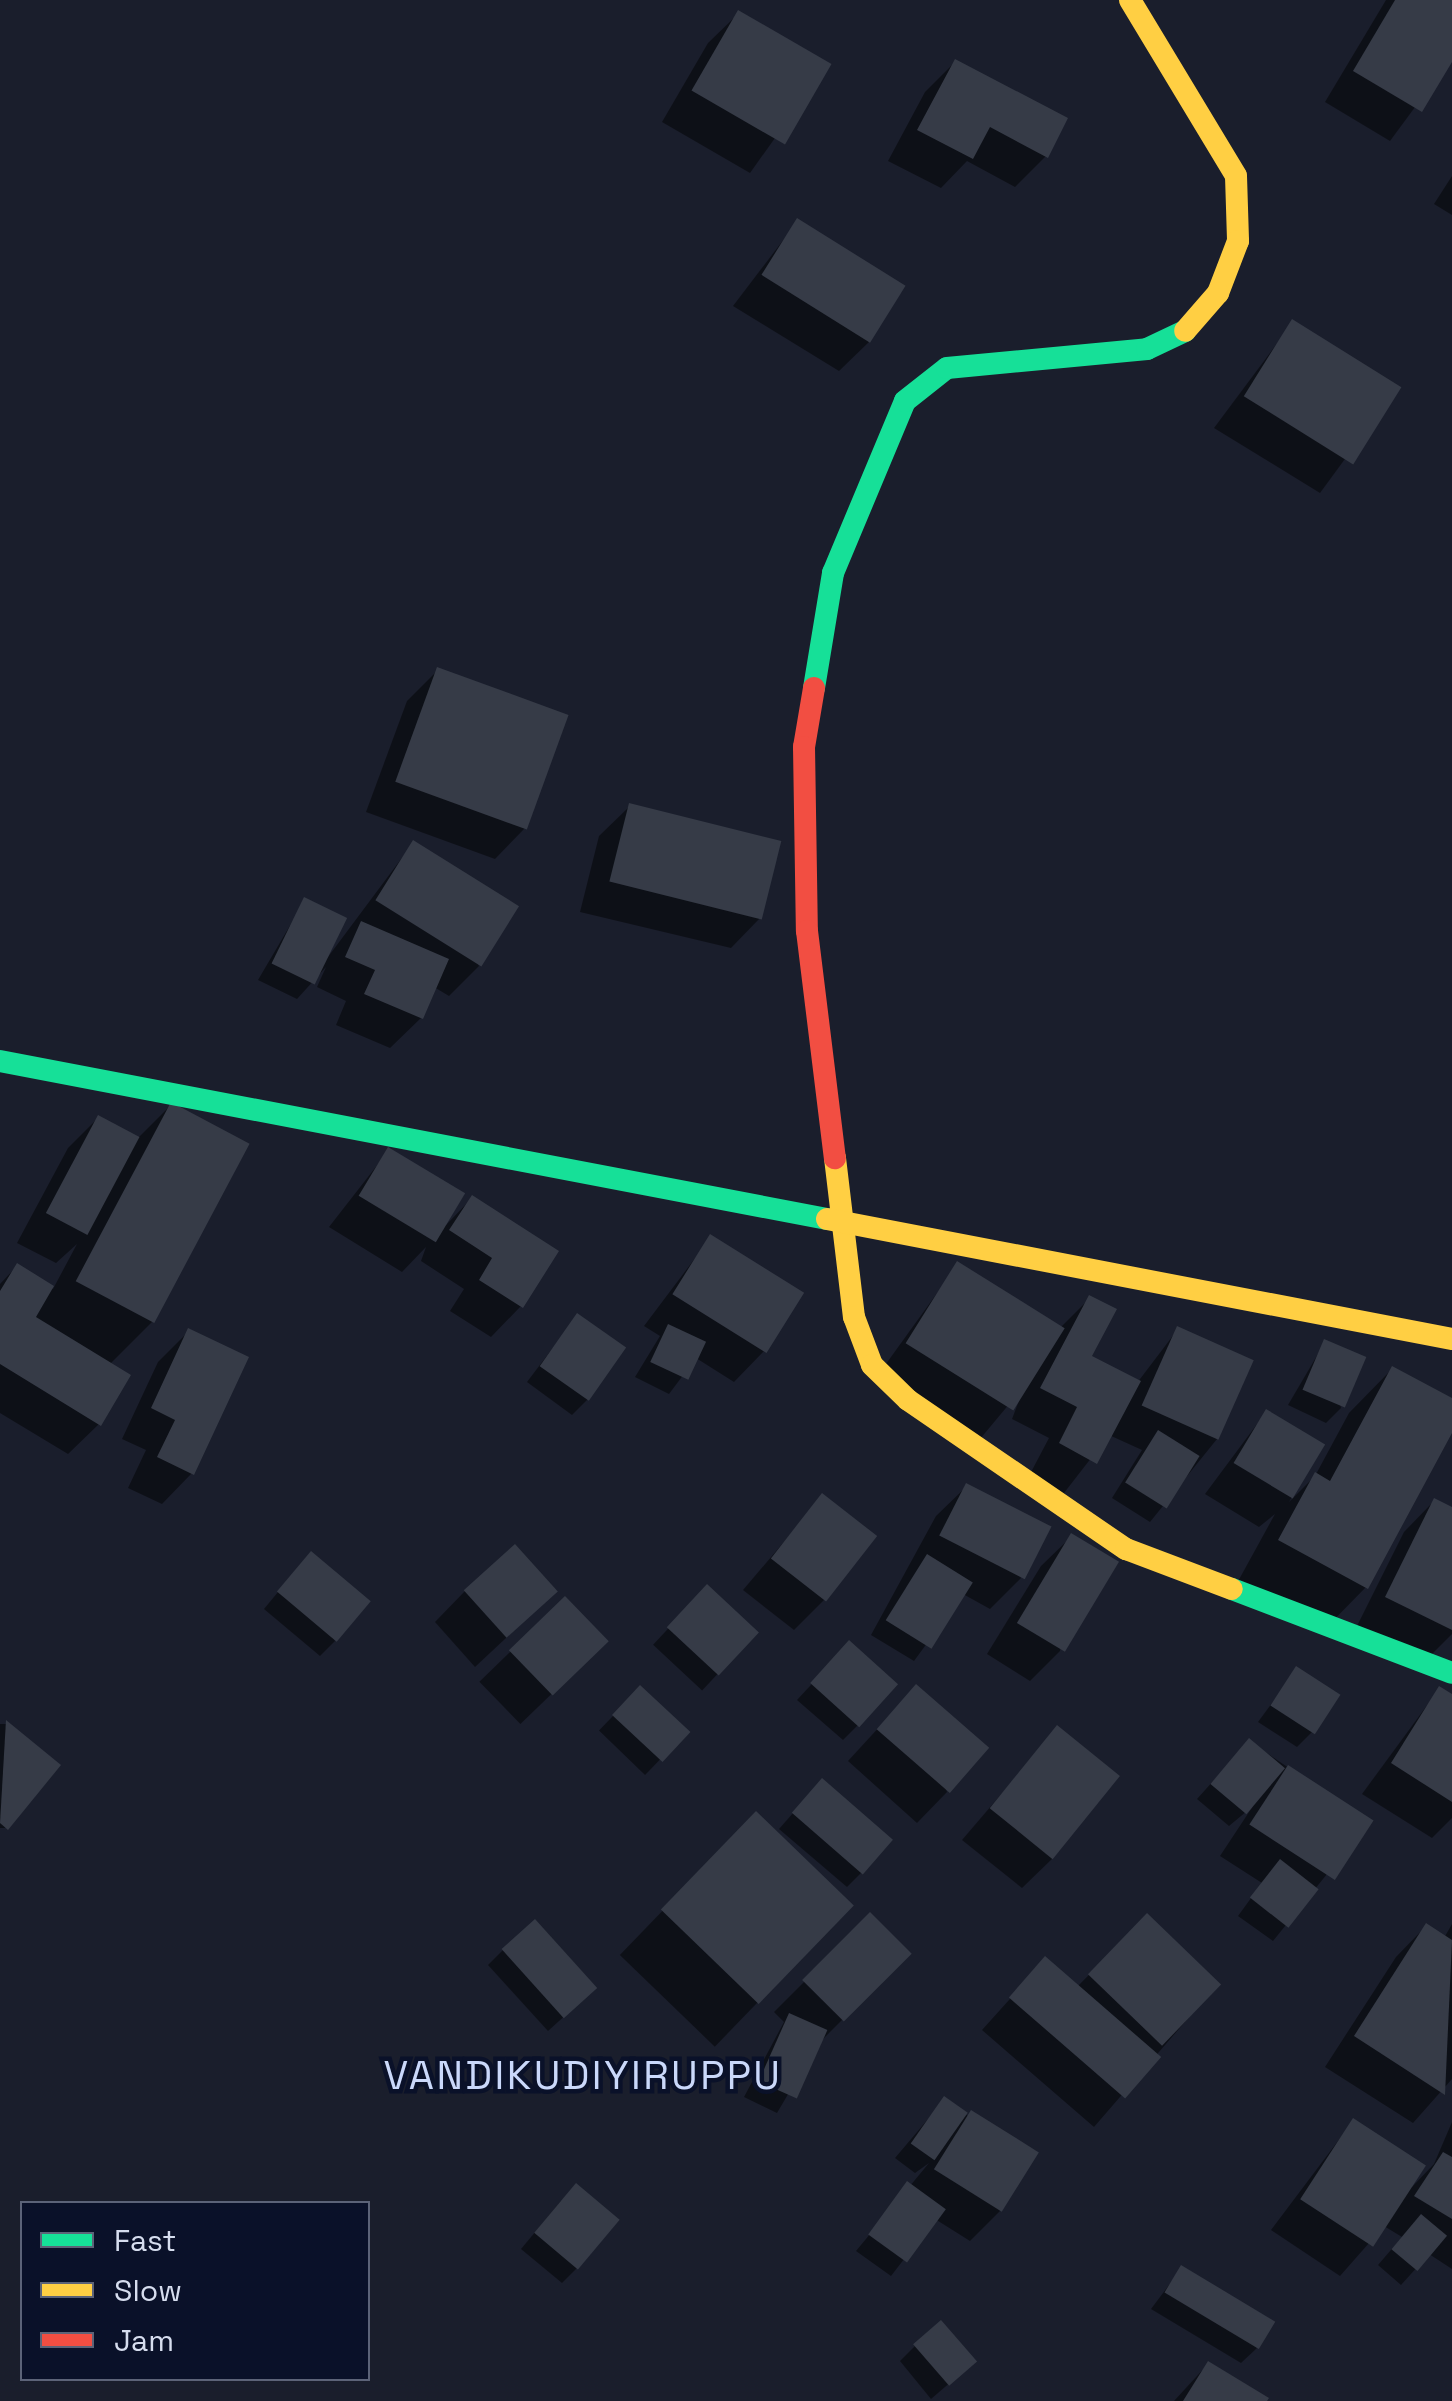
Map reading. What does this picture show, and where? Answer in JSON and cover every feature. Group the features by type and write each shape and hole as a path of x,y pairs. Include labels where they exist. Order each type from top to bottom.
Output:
{"street":[{"path":"1130,0 1236,176 1238,241 1218,293 1176,336 1147,349 947,368 905,401 833,573 804,747 807,930 854,1317 872,1366 908,1400 1126,1549 1452,1673"},
{"path":"0,1061 1452,1339"}],"building":[{"path":"1395,0 1452,0 1452,62 1422,112 1353,71"},
{"path":"738,10 832,64 785,145 692,91"},
{"path":"955,59 1068,118 1048,158 990,127 973,159 917,130"},
{"path":"797,218 906,286 870,343 761,275"},
{"path":"1292,319 1401,387 1353,465 1244,396"},
{"path":"437,667 569,715 527,830 395,782"},
{"path":"629,803 781,841 762,920 609,882"},
{"path":"413,840 519,906 481,966 375,900"},
{"path":"304,897 347,918 315,985 272,964"},
{"path":"361,921 449,959 423,1019 364,994 375,970 345,957"},
{"path":"171,1102 250,1144 154,1323 76,1281"},
{"path":"98,1115 139,1137 87,1235 46,1213"},
{"path":"388,1147 465,1193 436,1242 359,1196"},
{"path":"472,1195 559,1251 523,1308 479,1280 492,1258 449,1230"},
{"path":"710,1234 804,1293 767,1353 672,1294"},
{"path":"957,1261 1065,1328 1013,1411 906,1343"},
{"path":"17,1263 54,1286 36,1317 131,1375 101,1426 0,1364 0,1291"},
{"path":"1089,1295 1117,1309 1092,1356 1141,1381 1097,1464 1059,1443 1077,1407 1040,1388"},
{"path":"577,1313 626,1347 589,1401 540,1366"},
{"path":"668,1324 706,1342 688,1380 650,1362"},
{"path":"1177,1326 1254,1360 1218,1440 1142,1405"},
{"path":"188,1328 249,1357 194,1475 157,1457 175,1420 151,1408"},
{"path":"1324,1339 1366,1357 1345,1408 1303,1390"},
{"path":"1392,1366 1452,1398 1452,1433 1368,1589 1278,1540 1315,1472 1330,1481"},
{"path":"1266,1409 1325,1445 1293,1499 1234,1463"},
{"path":"1158,1430 1200,1456 1167,1509 1125,1483"},
{"path":"966,1483 1052,1527 1025,1579 939,1536"},
{"path":"822,1493 877,1536 826,1602 771,1558"},
{"path":"1434,1498 1452,1507 1452,1630 1385,1597"},
{"path":"1071,1533 1119,1562 1065,1652 1017,1623"},
{"path":"515,1544 558,1592 507,1638 464,1590"},
{"path":"311,1551 371,1601 337,1642 277,1592"},
{"path":"927,1554 973,1583 931,1649 886,1620"},
{"path":"707,1584 759,1632 719,1676 667,1627"},
{"path":"565,1596 609,1641 553,1696 509,1650"},
{"path":"849,1640 898,1684 859,1727 810,1683"},
{"path":"1296,1666 1340,1695 1315,1734 1270,1705"},
{"path":"916,1684 989,1748 950,1793 877,1729"},
{"path":"640,1685 690,1732 663,1762 612,1715"},
{"path":"1439,1686 1452,1694 1452,1802 1391,1763"},
{"path":"6,1720 61,1765 8,1830 0,1823"},
{"path":"1057,1725 1120,1776 1053,1859 990,1808"},
{"path":"1249,1738 1285,1768 1246,1814 1210,1784"},
{"path":"1288,1765 1374,1821 1335,1880 1249,1825"},
{"path":"822,1778 893,1840 863,1874 792,1813"},
{"path":"756,1811 854,1905 759,2004 661,1910"},
{"path":"1280,1859 1319,1889 1288,1928 1250,1898"},
{"path":"870,1912 912,1954 844,2022 802,1980"},
{"path":"1147,1913 1221,1985 1162,2046 1088,1974"},
{"path":"535,1919 597,1988 564,2018 502,1949"},
{"path":"1426,1923 1452,1940 1445,2095 1354,2036"},
{"path":"1045,1956 1161,2057 1125,2099 1009,1998"},
{"path":"789,2013 827,2030 797,2099 758,2082"},
{"path":"944,2096 968,2113 934,2160 911,2144"},
{"path":"971,2110 1039,2152 1002,2212 934,2169"},
{"path":"1353,2118 1426,2165 1373,2247 1300,2199"},
{"path":"1443,2152 1452,2157 1452,2219 1414,2196"},
{"path":"907,2181 946,2209 907,2263 868,2234"},
{"path":"576,2183 620,2220 578,2269 534,2233"},
{"path":"1421,2214 1447,2236 1417,2271 1391,2249"},
{"path":"1181,2265 1275,2322 1259,2349 1165,2292"},
{"path":"941,2320 977,2362 949,2386 913,2344"},
{"path":"1208,2361 1269,2398 1183,2401"}],"traffic: fast":[{"path":"814,688 833,573 905,401 947,368 1147,349 1185,331"},
{"path":"0,1061 827,1219"},
{"path":"1232,1589 1452,1673"}],"traffic: slow":[{"path":"1130,0 1236,176 1238,241 1218,293 1185,331"},
{"path":"835,1158 854,1317 872,1365 908,1400 1126,1549 1232,1589"},
{"path":"827,1219 1452,1339"}],"traffic: jam":[{"path":"814,688 804,747 807,931 835,1158"}],"district":[{"name":"VANDIKUDIYIRUPPU","path":"583,2076"}]}
